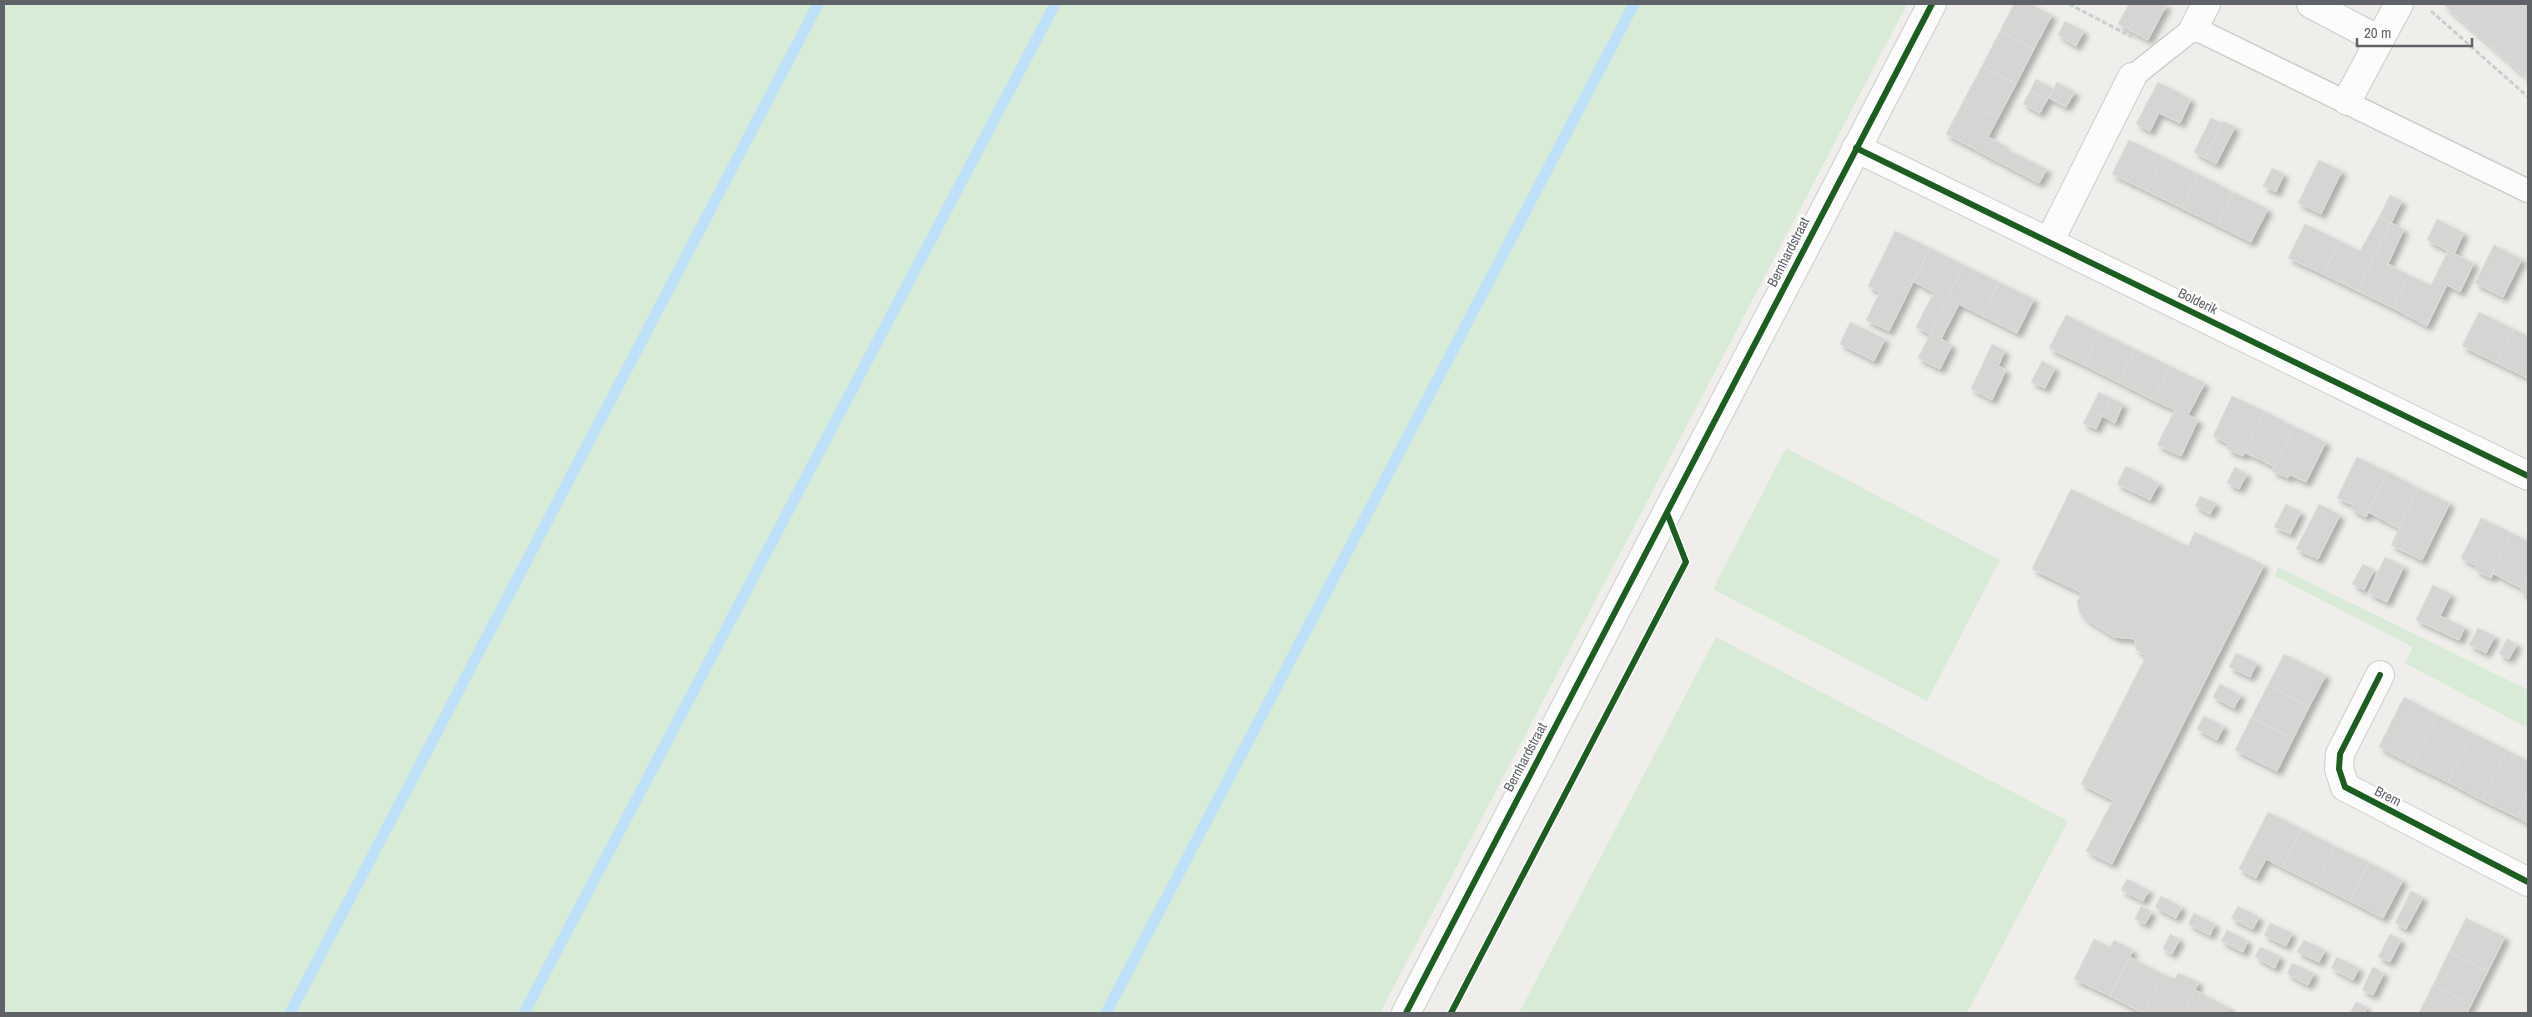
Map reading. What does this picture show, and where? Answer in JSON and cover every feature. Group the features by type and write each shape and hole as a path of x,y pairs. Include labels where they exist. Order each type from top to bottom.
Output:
{"street":[{"name":"Bernhardstraat","path":"1406,1013 1932,4"},
{"path":"2194,28 2206,4"},
{"path":"2311,4 2380,40"},
{"path":"2347,101 2399,4"},
{"path":"2049,242 2132,78"},
{"name":"Bolderik","path":"1856,148 2528,476"},
{"name":"Brem","path":"2380,676 2340,754 2338,769 2345,787 2528,882"}],"lane":[{"path":"2132,78 2194,28 2528,191"}],"path":[{"path":"2069,4 2162,53"},
{"path":"2430,10 2528,97"}],"green space":[{"path":"4,4 1907,4 1380,1013 4,1013"},
{"path":"1786,448 2000,560 1927,701 1713,589"},
{"path":"2278,567 2528,690 2528,728 2405,663 2413,647 2275,576"},
{"path":"1716,637 2068,821 1967,1013 1519,1013"}],"building":[{"path":"2014,4 2031,4 2052,15 2034,49 2000,31"},
{"path":"2129,4 2167,4 2148,40 2118,24"},
{"path":"2443,4 2528,4 2528,79"},
{"path":"2065,21 2084,31 2076,46 2058,35"},
{"path":"2000,31 2034,49 2016,84 1982,66"},
{"path":"1982,66 2016,84 1998,118 1964,100"},
{"path":"2036,79 2054,89 2047,100 2030,91"},
{"path":"2057,82 2075,92 2066,107 2049,98"},
{"path":"2158,82 2191,99 2180,123 2159,113 2150,131 2136,124"},
{"path":"2030,91 2047,100 2040,113 2023,104"},
{"path":"1964,100 1998,118 1988,137 2005,146 2004,148 2047,169 2039,183 1946,134"},
{"path":"2211,118 2222,123 2205,158 2194,152"},
{"path":"2223,121 2235,127 2216,164 2205,158"},
{"path":"2129,140 2164,157 2147,191 2112,174"},
{"path":"2164,157 2198,174 2182,208 2147,191"},
{"path":"2319,160 2342,171 2321,214 2298,203"},
{"path":"2272,168 2284,174 2276,192 2263,186"},
{"path":"2198,174 2233,192 2217,225 2182,208"},
{"path":"2233,192 2268,209 2251,242 2217,225"},
{"path":"2390,195 2402,201 2391,223 2379,217"},
{"path":"2379,217 2391,223 2358,291 2323,274 2340,241 2360,251"},
{"path":"2437,219 2464,233 2454,254 2427,240"},
{"path":"2391,223 2404,229 2388,264 2409,275 2393,308 2358,291"},
{"path":"2305,224 2340,241 2323,274 2288,258"},
{"path":"1895,231 1930,248 1889,331 1866,320 1880,292 1868,286"},
{"path":"2494,245 2522,259 2503,297 2475,283"},
{"path":"1930,248 1964,265 1930,334 1916,327 1934,292 1914,282"},
{"path":"2448,251 2474,263 2460,292 2447,285 2427,326 2393,308 2409,275 2431,285"},
{"path":"1964,265 1999,282 1983,316 1959,304 1941,339 1952,345 1940,369 1918,358"},
{"path":"1999,282 2034,299 2017,333 1983,316"},
{"path":"2479,312 2514,329 2497,363 2462,346"},
{"path":"2066,315 2100,332 2084,365 2049,348"},
{"path":"1850,322 1885,339 1874,361 1840,344"},
{"path":"2514,329 2528,336 2528,378 2497,363"},
{"path":"2100,332 2135,349 2118,382 2084,365"},
{"path":"1992,344 2005,351 1998,366 2006,370 1992,400 1971,389"},
{"path":"2135,349 2170,366 2153,400 2118,382"},
{"path":"2042,361 2055,368 2045,388 2031,382"},
{"path":"2170,366 2205,383 2188,415 2198,420 2181,456 2157,445 2175,410 2153,400"},
{"path":"2099,392 2111,398 2102,416 2090,410"},
{"path":"2232,396 2264,411 2243,456 2227,449 2229,444 2213,436"},
{"path":"2111,398 2123,404 2115,423 2102,416"},
{"path":"2090,410 2102,416 2096,429 2083,423"},
{"path":"2264,411 2295,427 2275,467 2244,452"},
{"path":"2295,427 2326,442 2306,482 2290,475 2288,478 2272,471"},
{"path":"2357,457 2388,472 2366,517 2351,509 2353,505 2337,498"},
{"path":"2126,466 2159,483 2150,500 2117,484"},
{"path":"2235,467 2247,474 2239,489 2227,483"},
{"path":"2388,472 2419,488 2399,528 2368,512"},
{"path":"2419,488 2450,503 2422,560 2391,545"},
{"path":"2071,489 2188,546 2195,532 2264,565 2112,864 2086,851 2113,800 2081,784 2146,656 2136,650 2135,639 2114,637 2087,620 2080,613 2077,602 2082,593 2032,569"},
{"path":"2200,496 2216,503 2210,514 2195,506"},
{"path":"2286,504 2301,512 2290,534 2274,527"},
{"path":"2319,504 2340,515 2318,559 2296,549"},
{"path":"2481,518 2512,533 2491,578 2475,570 2477,566 2461,558"},
{"path":"2512,533 2528,541 2528,579 2523,589 2492,573"},
{"path":"2385,557 2404,566 2387,602 2368,593"},
{"path":"2363,564 2374,570 2364,590 2352,584"},
{"path":"2528,579 2528,596 2520,592"},
{"path":"2433,585 2451,594 2440,616 2465,627 2459,640 2416,620"},
{"path":"2478,628 2495,636 2486,653 2469,645"},
{"path":"2507,639 2517,644 2509,659 2499,654"},
{"path":"2236,653 2257,663 2250,677 2229,667"},
{"path":"2284,654 2326,675 2309,707 2268,685"},
{"path":"2220,684 2241,695 2234,708 2213,697"},
{"path":"2268,685 2309,707 2293,739 2251,718"},
{"path":"2404,697 2438,715 2413,765 2379,747"},
{"path":"2438,715 2473,733 2448,782 2413,765"},
{"path":"2204,716 2224,726 2217,740 2197,729"},
{"path":"2251,718 2293,739 2277,771 2235,750"},
{"path":"2473,733 2507,750 2482,800 2448,782"},
{"path":"2507,750 2528,761 2528,794 2517,817 2482,800"},
{"path":"2528,794 2528,823 2517,817"},
{"path":"2268,812 2302,829 2282,867 2266,859 2256,878 2239,869"},
{"path":"2302,829 2335,846 2316,884 2282,867"},
{"path":"2335,846 2369,862 2350,901 2316,884"},
{"path":"2369,862 2403,880 2383,918 2350,901"},
{"path":"2127,879 2149,890 2143,901 2121,890"},
{"path":"2411,891 2423,897 2418,907 2406,901"},
{"path":"2161,896 2182,907 2176,918 2155,907"},
{"path":"2406,901 2418,907 2406,929 2395,923"},
{"path":"2141,906 2152,912 2145,924 2135,919"},
{"path":"2238,906 2259,917 2253,929 2231,918"},
{"path":"2194,913 2215,924 2210,935 2188,924"},
{"path":"2466,918 2505,937 2488,971 2449,952"},
{"path":"2270,923 2292,933 2286,946 2264,935"},
{"path":"2227,930 2248,941 2243,952 2221,941"},
{"path":"2170,934 2180,939 2172,954 2163,949"},
{"path":"2390,934 2401,940 2390,962 2378,957"},
{"path":"2094,939 2110,947 2114,940 2133,950 2110,996 2074,979"},
{"path":"2304,940 2325,950 2319,962 2297,952"},
{"path":"2260,947 2280,956 2275,968 2255,957"},
{"path":"2449,952 2488,971 2471,1005 2433,985"},
{"path":"2130,957 2163,974 2143,1013 2110,996"},
{"path":"2337,957 2359,968 2353,980 2331,968"},
{"path":"2292,963 2314,973 2308,985 2287,974"},
{"path":"2373,967 2384,973 2373,995 2362,990"},
{"path":"2178,973 2199,982 2183,1013 2143,1013 2163,974 2175,979"},
{"path":"2433,985 2471,1005 2467,1013 2419,1013"},
{"path":"2195,990 2230,1008 2227,1013 2183,1013"},
{"path":"2356,1002 2367,1007 2364,1013 2350,1013"}],"waterway":[{"path":"290,1013 818,4"},
{"path":"524,1013 1055,4"},
{"path":"1106,1013 1634,4"}],"cycle path":[{"path":"1406,1013 1932,4"},
{"path":"1856,148 2528,476"},
{"path":"1451,1013 1686,562 1667,513"},
{"path":"2380,675 2340,754 2339,769 2345,787 2528,882"}]}
